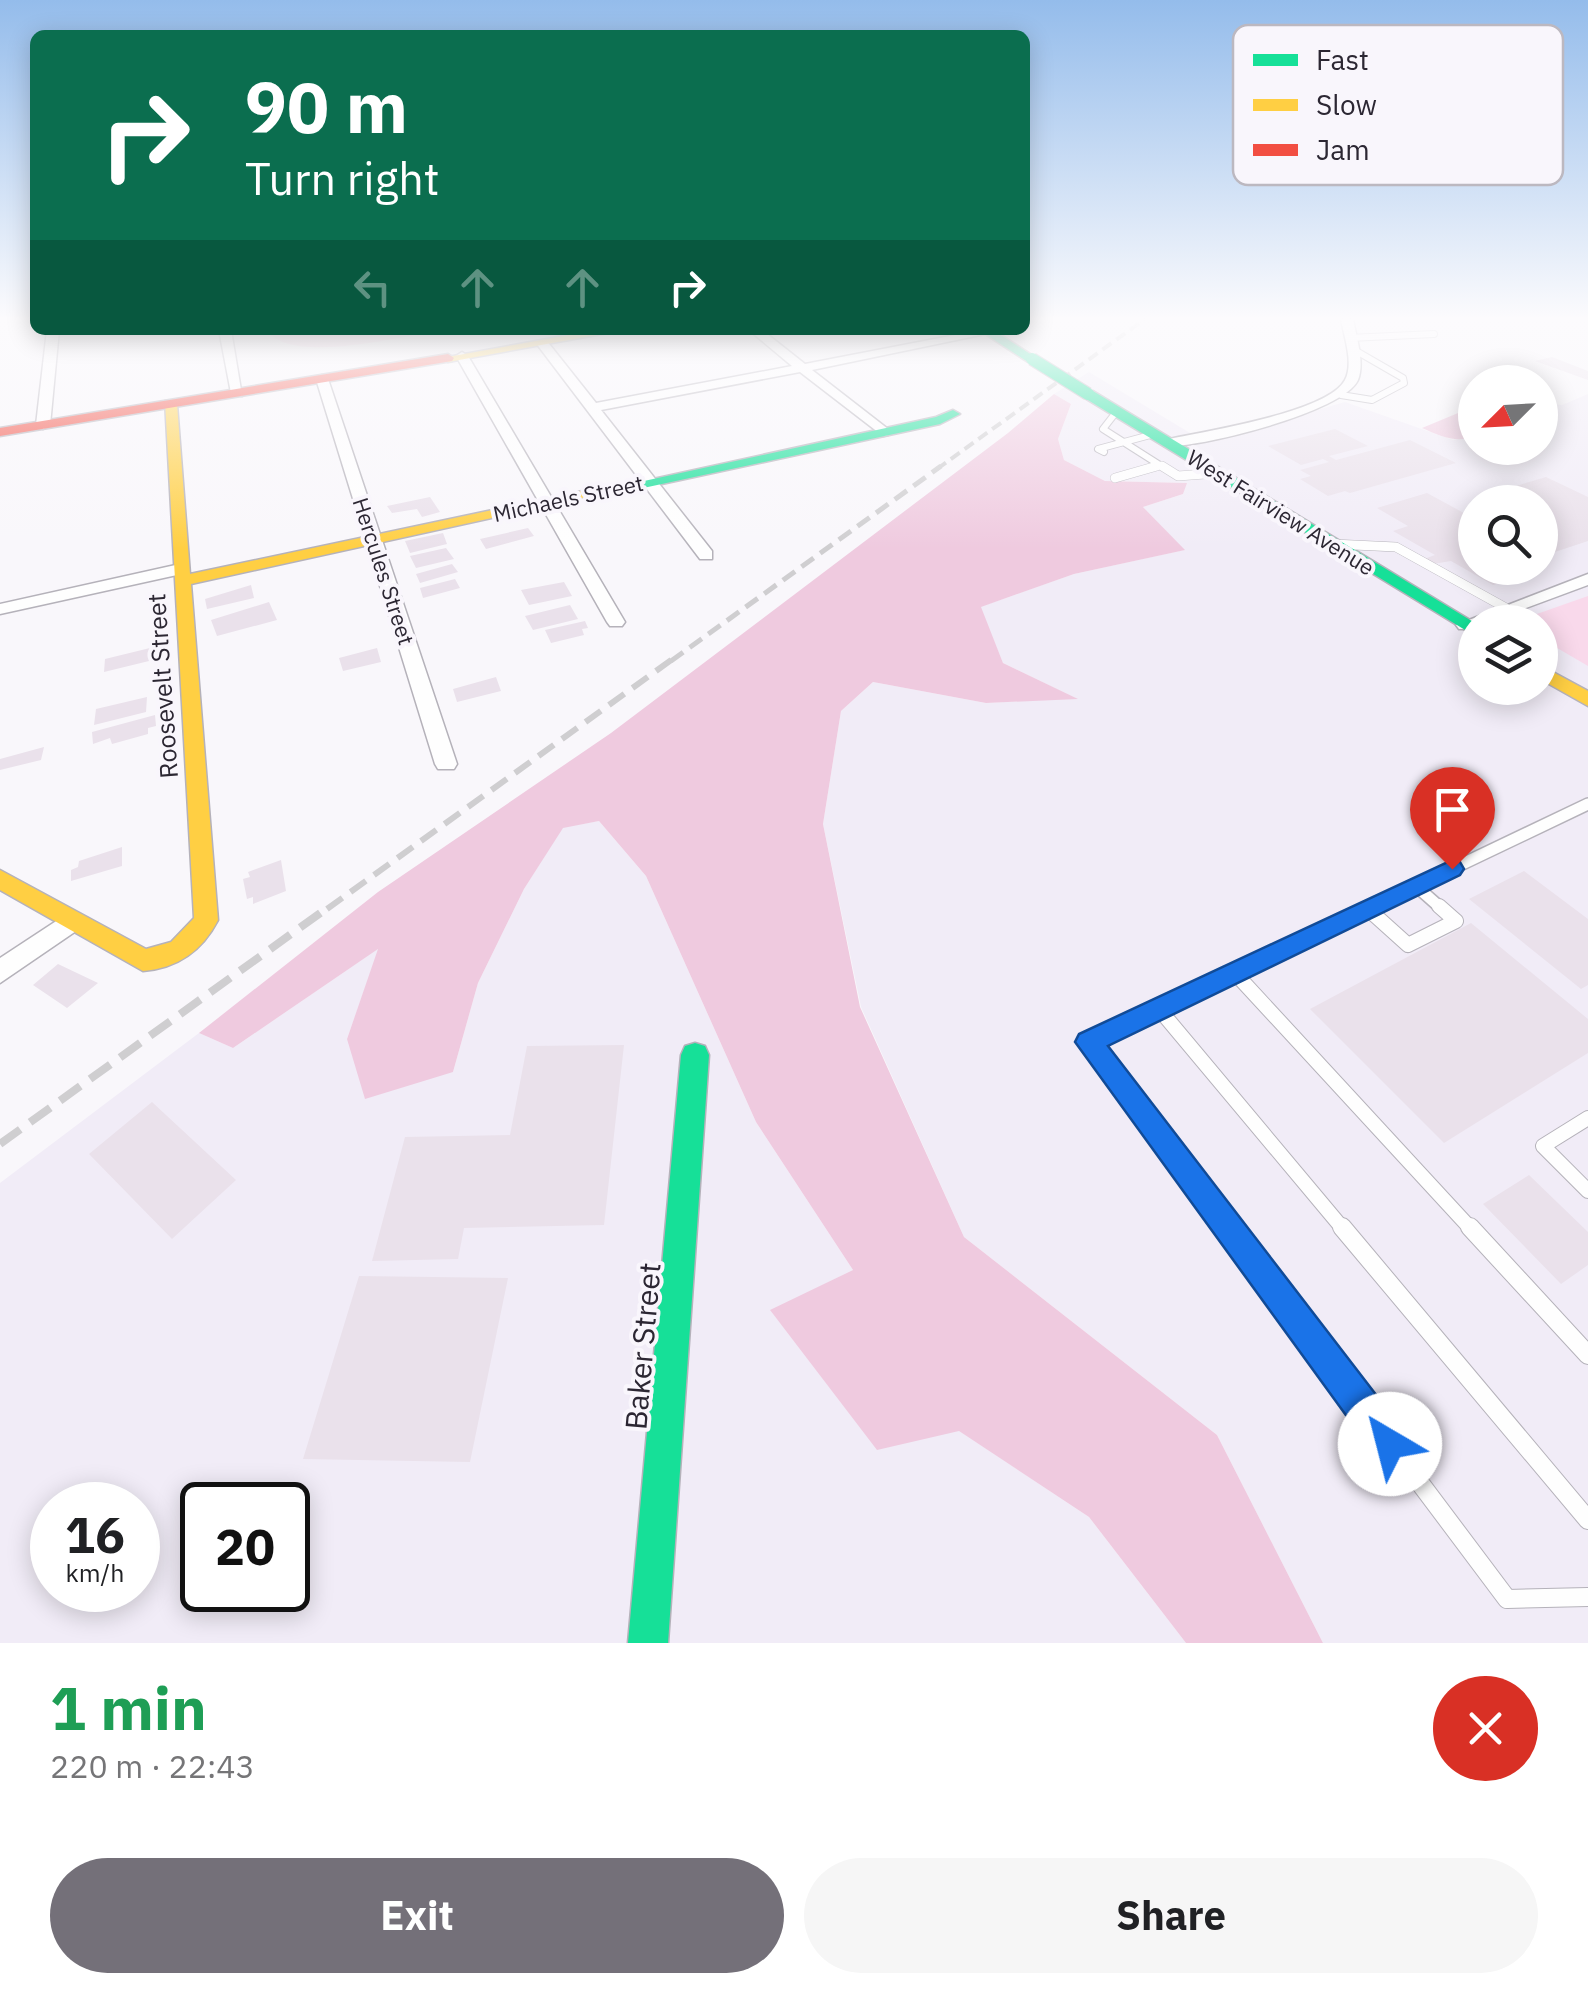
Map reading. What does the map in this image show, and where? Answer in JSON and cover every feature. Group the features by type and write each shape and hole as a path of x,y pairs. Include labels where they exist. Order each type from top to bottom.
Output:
{"street":[{"path":"42,425 46,396"},
{"path":"0,432 221,396"},
{"name":"Hercules Street","path":"327,396 446,764"},
{"path":"485,396 616,622"},
{"path":"583,396 706,555"},
{"path":"592,408 655,396"},
{"path":"838,396 883,432"},
{"name":"West Fairview Avenue","path":"1091,396 1117,411 1162,448 1218,473 1458,621"},
{"path":"1162,448 1307,410 1339,396"},
{"name":"Roosevelt Street","path":"70,922 143,960 178,953 198,936 206,920 170,404"},
{"name":"Michaels Street","path":"0,608 373,538 883,432 952,414"},
{"path":"1514,605 1588,579"},
{"path":"1558,682 1588,700"},
{"path":"0,879 70,922 0,972"},
{"name":"Baker Street","path":"648,1643 695,1055"}],"lane":[{"path":"1345,396 1372,400 1380,396"},
{"path":"1117,411 1103,429 1124,442 1162,448"},
{"path":"1104,452 1098,449 1124,442 1162,448"},
{"path":"1115,478 1134,472 1162,448"},
{"path":"1125,466 1134,472"},
{"path":"1333,544 1396,547 1501,605"},
{"path":"1588,804 1088,1042 1506,1599 1588,1597"},
{"path":"1368,909 1408,944 1456,921 1416,886"},
{"path":"1234,972 1588,1356"},
{"path":"1159,1009 1588,1520"},
{"path":"1588,1118 1543,1146 1588,1192"}],"shaded area":[{"path":"1052,396 1071,404 1058,439 1064,460 1105,481 1187,483 1183,494 1143,507 1185,550 1074,574 981,607 1003,663 1078,699 986,703 873,682 841,711 823,824 860,1007 964,1237 1217,1435 1323,1643 1186,1643 1089,1517 959,1431 877,1450 770,1310 853,1270 756,1122 646,876 599,821 563,828 524,889 478,983 453,1072 365,1099 347,1039 378,949 233,1048 199,1033 378,892 611,733"},
{"path":"1057,396 1128,396 1205,442 1345,402 1458,439 1458,465 1558,465 1558,405 1588,396 1588,1643 1323,1643 1217,1435 964,1237 861,1007 823,824 841,711 873,682 986,703 1075,698 1003,663 980,607 1074,574 1184,550 1143,507 1183,494 1186,483 1105,481 1064,460 1058,439 1071,404"},
{"path":"1458,413 1458,439 1422,428"},
{"path":"1588,596 1588,666 1558,648 1558,607"},
{"path":"599,821 646,876 756,1122 853,1270 771,1311 877,1449 958,1430 1089,1517 1186,1643 0,1643 0,1183 199,1033 233,1048 379,948 347,1039 453,1072 478,983 524,889 563,827"}],"building":[{"path":"1335,429 1368,446 1329,456 1336,460 1410,440 1456,463 1328,496 1300,479 1311,476 1300,470 1329,462 1323,459 1301,465 1268,446"},
{"path":"1546,477 1588,497 1588,541 1558,551 1558,485 1519,485"},
{"path":"1427,493 1458,510 1458,565 1451,561 1433,564 1424,559 1435,555 1393,531 1408,526 1377,508"},
{"path":"430,497 440,512 422,517 417,509 392,513 387,506"},
{"path":"528,528 534,536 486,549 480,539"},
{"path":"443,533 447,544 410,553 405,541"},
{"path":"446,548 454,559 416,568 410,556"},
{"path":"452,564 458,572 420,583 416,574"},
{"path":"455,579 460,588 423,598 420,588"},
{"path":"564,582 572,596 529,605 521,590"},
{"path":"251,585 254,598 207,609 205,599"},
{"path":"269,602 277,620 217,636 211,620"},
{"path":"570,605 578,619 533,630 525,616"},
{"path":"585,621 588,628 582,629 584,635 551,643 545,630"},
{"path":"150,648 149,661 104,672 105,659"},
{"path":"377,648 381,662 343,671 339,658"},
{"path":"496,677 501,691 457,702 453,689"},
{"path":"147,697 146,712 94,725 96,709"},
{"path":"155,715 156,726 148,728 148,734 112,744 110,738 93,744 92,732"},
{"path":"44,747 41,760 0,770 0,759"},
{"path":"122,847 122,866 71,881 71,870 78,867 79,861"},
{"path":"281,860 286,891 253,904 253,897 247,899 243,879 250,877 248,872"},
{"path":"1524,871 1588,919 1588,985 1581,989 1469,899"},
{"path":"1471,923 1588,1019 1588,1053 1444,1143 1310,1009"},
{"path":"58,964 98,983 67,1008 33,985"},
{"path":"624,1045 604,1225 464,1228 458,1259 372,1261 405,1137 510,1135 527,1046"},
{"path":"152,1102 236,1180 172,1239 89,1154"},
{"path":"1529,1175 1588,1232 1588,1265 1561,1284 1483,1204"},
{"path":"359,1276 508,1278 470,1462 303,1459"}],"railway":[{"path":"937,469 1039,396"},
{"path":"671,661 941,466"},
{"path":"327,909 674,658"},
{"path":"0,1144 330,906"}],"traffic: fast":[{"path":"1091,396 1458,621"},
{"path":"620,488 940,420 953,414"},
{"path":"648,1643 695,1055"}],"traffic: slow":[{"path":"0,879 143,960 173,954 206,920 170,404"},
{"path":"183,581 620,488"},
{"path":"1558,682 1588,700"}],"traffic: jam":[{"path":"0,432 220,396"}],"route":[{"path":"1390,1444 1088,1042 1452,869"}]}
